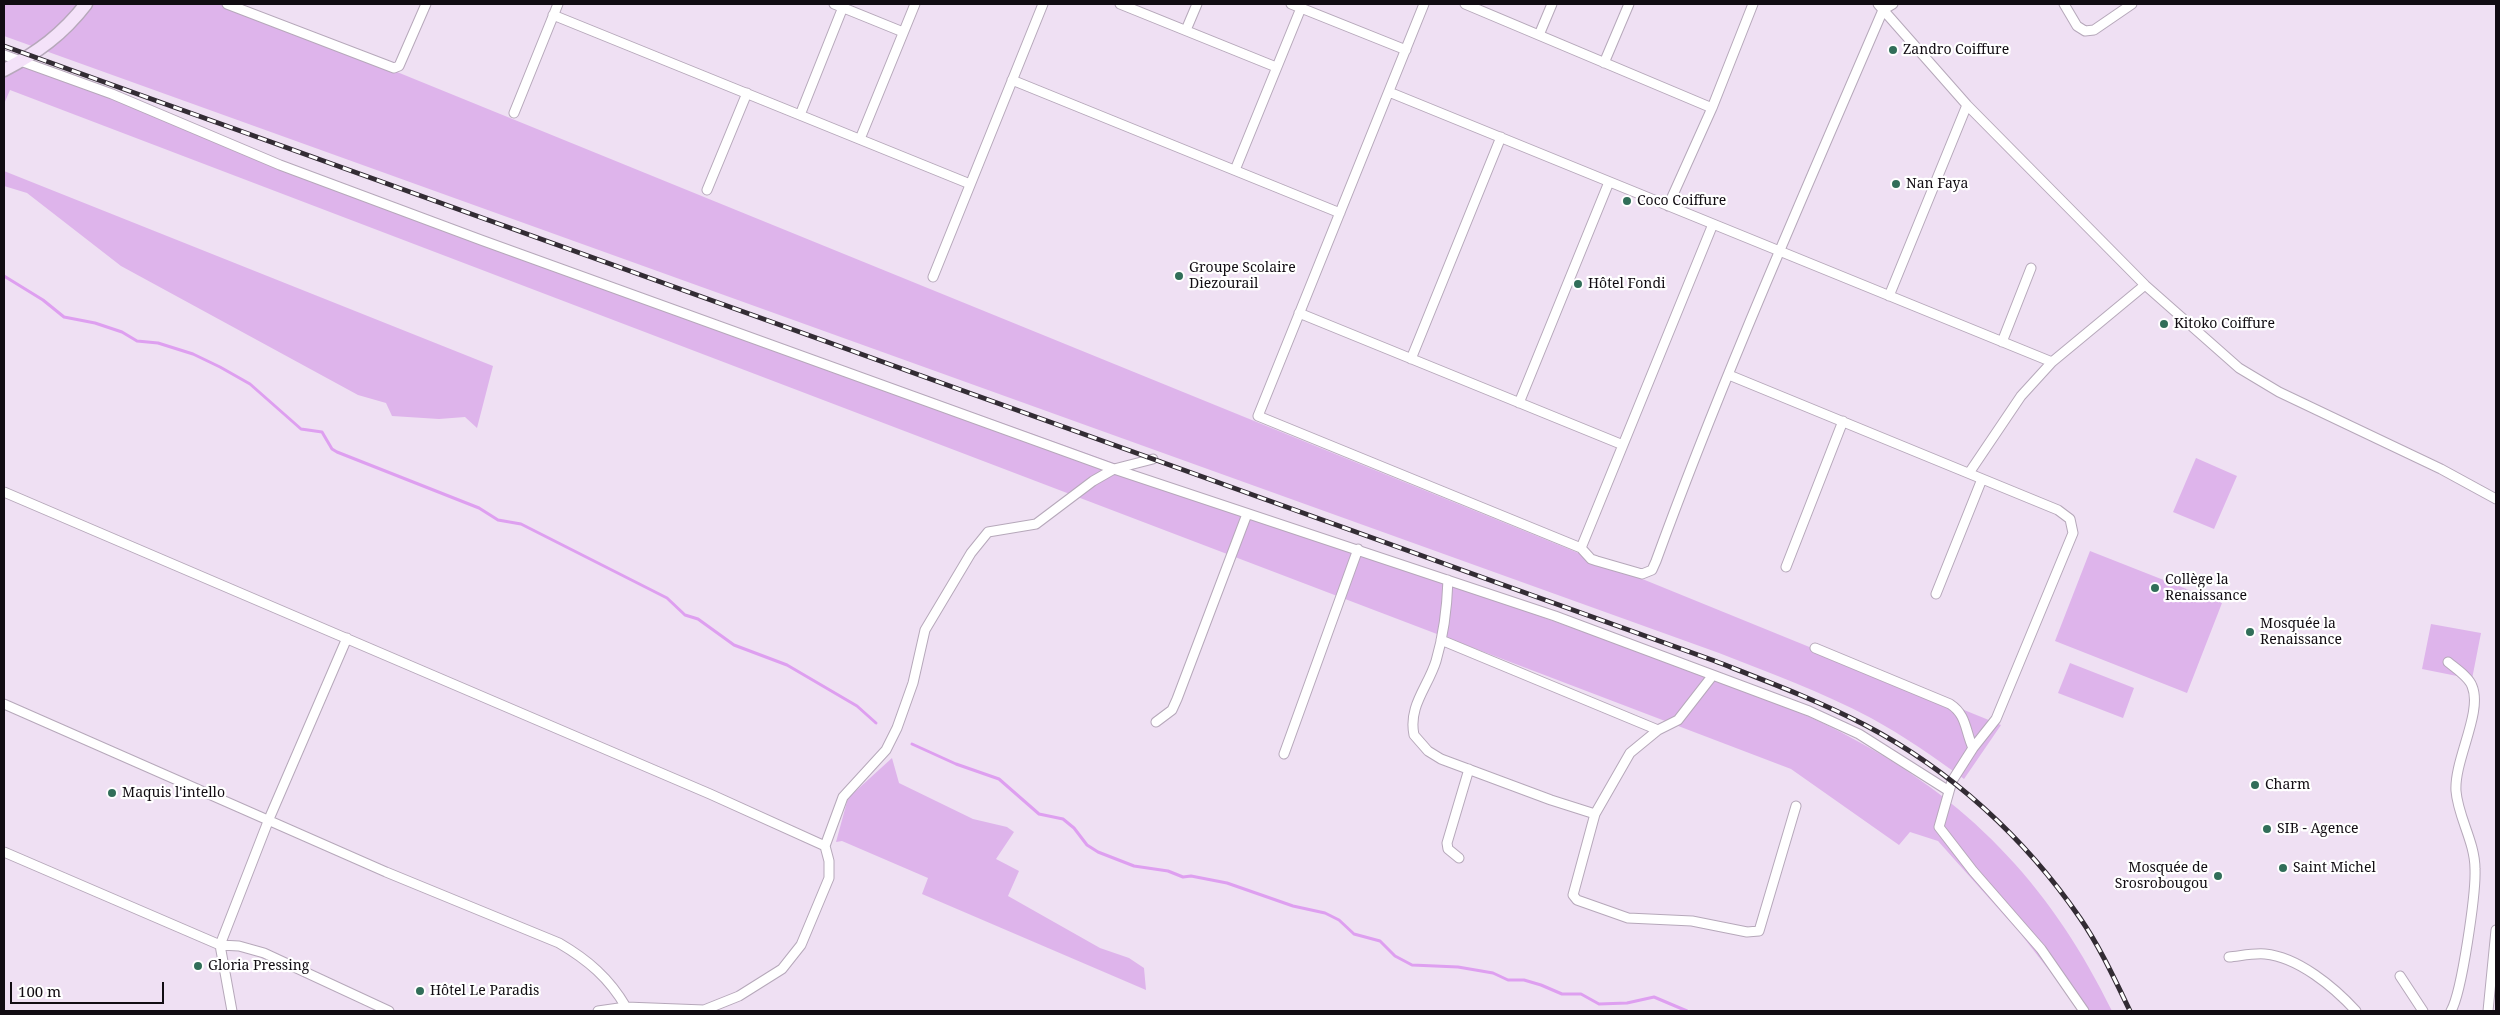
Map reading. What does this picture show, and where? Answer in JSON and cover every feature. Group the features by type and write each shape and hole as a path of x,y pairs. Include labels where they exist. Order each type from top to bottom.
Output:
{"street":[{"path":"4,70 21,62 54,40 86,4"},
{"path":"227,4 394,68 399,66 426,4"},
{"path":"514,113 558,4"},
{"path":"834,4 903,32"},
{"path":"860,139 915,4"},
{"path":"932,277 1043,4"},
{"path":"1120,4 1276,67"},
{"path":"1186,30 1197,4"},
{"path":"1291,4 1406,50"},
{"path":"1424,4 1258,416 1581,548 1591,560 1642,574 1652,570 1779,251 1881,7"},
{"path":"1465,4 1712,108"},
{"path":"1539,35 1552,4"},
{"path":"1604,63 1629,4"},
{"path":"1668,206 1712,108 1753,4"},
{"path":"1881,7 1893,4"},
{"path":"2064,4 2077,26 2085,31 2094,30 2132,4"},
{"path":"800,115 843,7"},
{"path":"1881,7 1967,105 2145,285 2239,368 2280,392 2441,469 2496,499"},
{"path":"1235,170 1300,8"},
{"path":"554,15 970,184"},
{"path":"4,55 112,94 280,166 1114,469 1555,616 1809,711 1858,734 1949,791"},
{"path":"1012,80 1340,213"},
{"path":"1389,92 2052,362"},
{"path":"707,190 747,93"},
{"path":"1889,296 1967,105"},
{"path":"1411,359 1501,138"},
{"path":"1519,403 1609,182"},
{"path":"1581,548 1713,224"},
{"path":"2002,342 2031,268"},
{"path":"1969,473 2021,396 2052,362 2145,285"},
{"path":"1299,313 1623,446"},
{"path":"1729,375 2058,510 2070,519 2074,533 1996,719 1973,748 1952,781 1939,827 1973,871 2041,949 2084,1011"},
{"path":"1786,567 1843,421"},
{"path":"598,1011 626,1007 704,1010 739,996 782,969 801,944 828,878 829,861 825,846 843,797 886,750 897,728 913,683 925,630 971,553 988,532 999,528 1031,526 1043,520 1093,481 1114,469 1153,459"},
{"path":"1936,594 1982,479"},
{"path":"4,492 710,794 825,846"},
{"path":"1156,722 1172,710 1177,699 1247,514"},
{"path":"1284,754 1358,549"},
{"path":"1448,580 1446,621 1435,663 1414,711 1414,735 1428,751 1469,769 1595,814"},
{"path":"232,1011 220,945 270,819 347,638"},
{"path":"1441,640 1658,730"},
{"path":"1815,648 1955,707 1964,718 1973,748"},
{"path":"2448,662 2472,685 2474,698 2470,725 2459,764 2456,791 2475,868 2461,974 2451,1011"},
{"path":"1713,675 1678,720 1658,730 1630,753 1595,814 1573,895 1577,900 1628,918 1692,921 1746,932 1758,932 1796,806"},
{"path":"4,704 270,819 386,872 559,943 582,956 601,972 616,988 626,1007"},
{"path":"1459,858 1448,849 1446,843 1469,769"},
{"path":"4,852 220,945 239,946 264,953 389,1011"},
{"path":"2488,1011 2496,930"},
{"path":"2229,957 2264,954 2288,959 2346,1000 2356,1011"},
{"path":"2400,976 2423,1011"}],"shaded area":[{"path":"4,4 230,4 2001,725 1964,779 1919,747 1871,718 1815,691 1719,653 4,36"},
{"path":"4,59 474,233 1709,677 1804,715 1841,732 1901,767 1940,794 1975,824 2008,856 2037,890 2089,968 2112,1011 2081,1011 2020,933 1938,841 1910,832 1899,845 1791,769 10,90 4,104"},
{"path":"4,171 493,366 477,428 465,417 439,419 392,416 386,403 358,395 121,266 27,193 4,186"},
{"path":"2196,458 2237,476 2214,529 2173,512"},
{"path":"2090,551 2222,603 2187,693 2055,641"},
{"path":"2431,624 2481,633 2472,679 2422,669"},
{"path":"2070,663 2134,688 2123,718 2058,693"},
{"path":"892,758 899,783 973,819 1007,827 1014,832 996,859 1019,871 1008,896 1100,948 1129,958 1144,968 1146,990 922,894 928,878 842,841 836,842 848,798"}],"waterway":[{"path":"4,276 43,300 64,317 95,323 122,332 137,341 158,343 193,354 220,367 250,384 301,429 322,432 332,449 337,452 479,508 498,520 521,524 667,598 685,615 698,619 734,645 787,665 857,706 876,723"},
{"path":"912,744 956,764 999,779 1039,814 1063,819 1074,828 1087,845 1098,852 1134,866 1168,871 1183,877 1191,876 1227,883 1293,906 1325,913 1339,920 1354,934 1380,941 1395,956 1412,965 1458,967 1493,973 1508,980 1524,980 1541,985 1562,994 1581,994 1599,1004 1627,1003 1654,997 1687,1011"}],"railway":[{"path":"4,46 1715,661 1828,707 1897,743 1927,763 1984,808 2010,834 2035,860 2080,918 2101,952 2130,1011"}],"place":[{"name":"Zandro Coiffure","path":"1893,50"},
{"name":"Nan Faya","path":"1896,184"},
{"name":"Coco Coiffure","path":"1627,201"},
{"name":"Groupe Scolaire Diezourail","path":"1179,276"},
{"name":"Hôtel Fondi","path":"1578,284"},
{"name":"Kitoko Coiffure","path":"2164,324"},
{"name":"Collège la Renaissance","path":"2155,588"},
{"name":"Mosquée la Renaissance","path":"2250,632"},
{"name":"Charm","path":"2255,785"},
{"name":"Maquis l'intello","path":"112,793"},
{"name":"SIB - Agence","path":"2267,829"},
{"name":"Saint Michel","path":"2283,868"},
{"name":"Mosquée de Srosrobougou","path":"2218,876"},
{"name":"Gloria Pressing","path":"198,966"},
{"name":"Hôtel Le Paradis","path":"420,991"}]}
